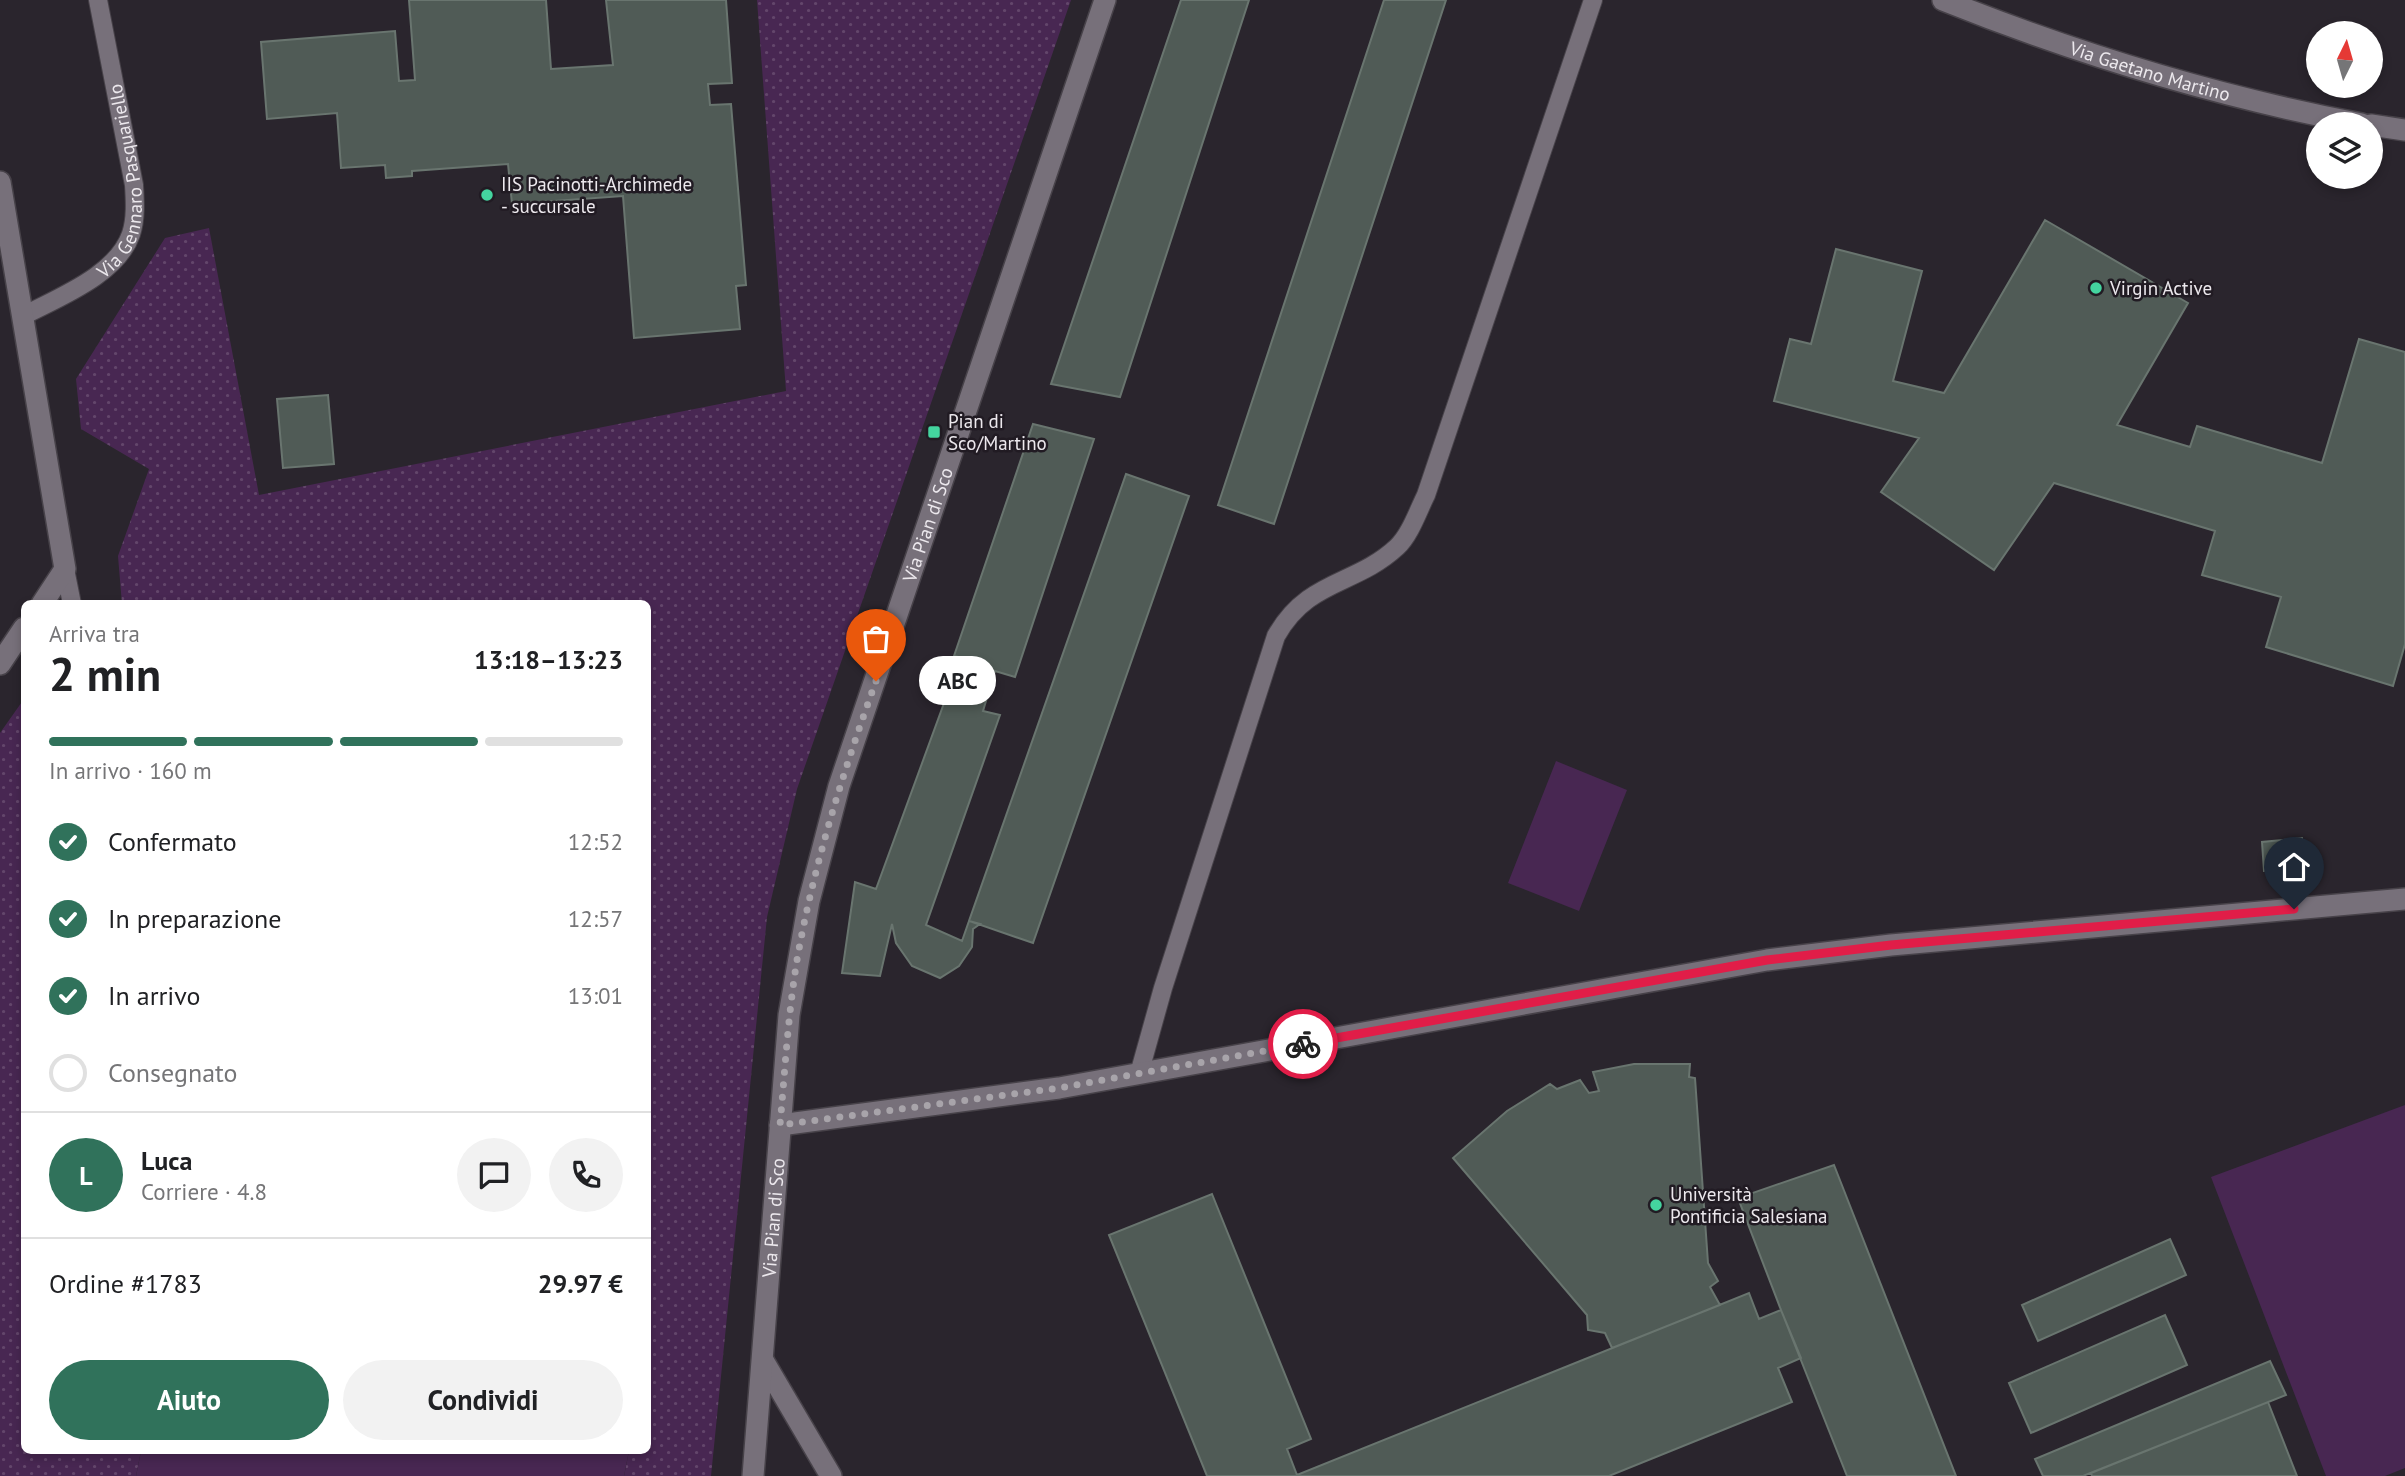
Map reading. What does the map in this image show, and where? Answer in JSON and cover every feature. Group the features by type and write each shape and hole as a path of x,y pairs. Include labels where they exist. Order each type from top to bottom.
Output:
{"street":[{"name":"Via Pian di Sco","path":"753,1476 789,1015 811,890 839,786 1105,0"},
{"name":"Via Gaetano Martino","path":"1943,0 2018,30 2141,70 2306,112"},
{"path":"2383,127 2405,130"},
{"path":"0,182 65,569 45,600"},
{"path":"0,664 21,632"},
{"path":"780,1125 1139,1074 1767,960 1891,945 2405,899"},
{"path":"764,1362 831,1476"}],"lane":[{"name":"Via Gennaro Pasquariello","path":"23,316 75,288 107,265 121,253 133,225 134,185 98,0"},
{"path":"1139,1074 1163,988 1276,636 1287,617 1304,600 1366,569 1399,545 1414,520 1426,495 1593,0"},
{"path":"65,569 71,600"}],"shaded area":[{"path":"757,0 1071,0 797,789 767,917 711,1476 624,1476 628,1454 651,1454 651,600 122,600 118,556 149,469 81,429 76,379 165,238 209,228 259,495 786,391"},
{"path":"21,703 21,1454 140,1454 136,1476 0,1476 0,733"},
{"path":"1556,761 1627,790 1579,911 1508,883"},
{"path":"2405,1105 2405,1468 2385,1476 2326,1476 2211,1177"},
{"path":"140,1454 628,1454 624,1476 136,1476"}],"building":[{"name":"IIS Pacinotti-Archimede - succursale","path":"409,0 546,0 551,69 613,65 606,0 726,0 732,83 708,84 710,105 731,104 746,285 736,286 740,329 634,338 623,196 512,204 508,164 412,171 412,176 386,178 385,165 341,168 337,113 267,119 261,42 395,31 399,81 415,80"},
{"path":"1181,0 1249,0 1120,397 1051,384"},
{"path":"1384,0 1446,0 1274,524 1218,505"},
{"path":"2045,220 2188,303 2117,425 2190,447 2197,426 2322,463 2359,339 2405,352 2405,644 2393,686 2266,647 2281,597 2202,575 2215,531 2054,483 1994,570 1881,492 1919,438 1774,401 1790,339 1811,344 1836,249 1922,271 1893,381 1944,393"},
{"path":"328,395 334,464 283,468 277,399"},
{"path":"1033,424 1094,439 1015,677 995,671 983,711 1000,715 926,925 962,941 969,921 980,924 973,929 972,947 959,966 940,978 912,966 896,943 892,924 880,976 842,973 855,882 876,889 947,695 966,700 982,662 954,656"},
{"path":"1126,474 1189,496 1033,943 969,921"},
{"path":"2302,838 2304,867 2264,871 2262,842"},
{"path":"1634,1064 1690,1064 1689,1077 1695,1078 1708,1263 1718,1281 1710,1287 1720,1305 1612,1348 1605,1333 1588,1330 1587,1315 1453,1158 1507,1111 1550,1084 1557,1089 1580,1080 1589,1093 1599,1091 1593,1072"},
{"path":"1834,1165 1956,1476 1847,1476 1781,1310 1738,1198"},
{"path":"1212,1194 1311,1439 1287,1449 1297,1475 1749,1293 1759,1319 1781,1310 1801,1358 1778,1368 1792,1402 1609,1476 1207,1476 1109,1235"},
{"path":"2170,1239 2186,1275 2038,1341 2022,1305"},
{"path":"2165,1315 2187,1365 2031,1433 2009,1383"},
{"path":"2270,1361 2286,1395 2083,1476 2043,1476 2035,1459"},
{"path":"2268,1402 2297,1476 2092,1476 2091,1473"}],"way so far":[{"path":"876,681 839,786 809,901 789,1015 780,1125 1059,1088 1303,1044"}],"place":[{"name":"IIS Pacinotti-Archimede - succursale","path":"487,195"},
{"name":"Virgin Active","path":"2096,288"},
{"name":"Pian di Sco/Martino","path":"934,432"},
{"name":"ABC","path":"876,681"},
{"name":"Università Pontificia Salesiana","path":"1656,1205"}],"route":[{"path":"1303,1044 1767,960 1891,945 2294,909"}]}
